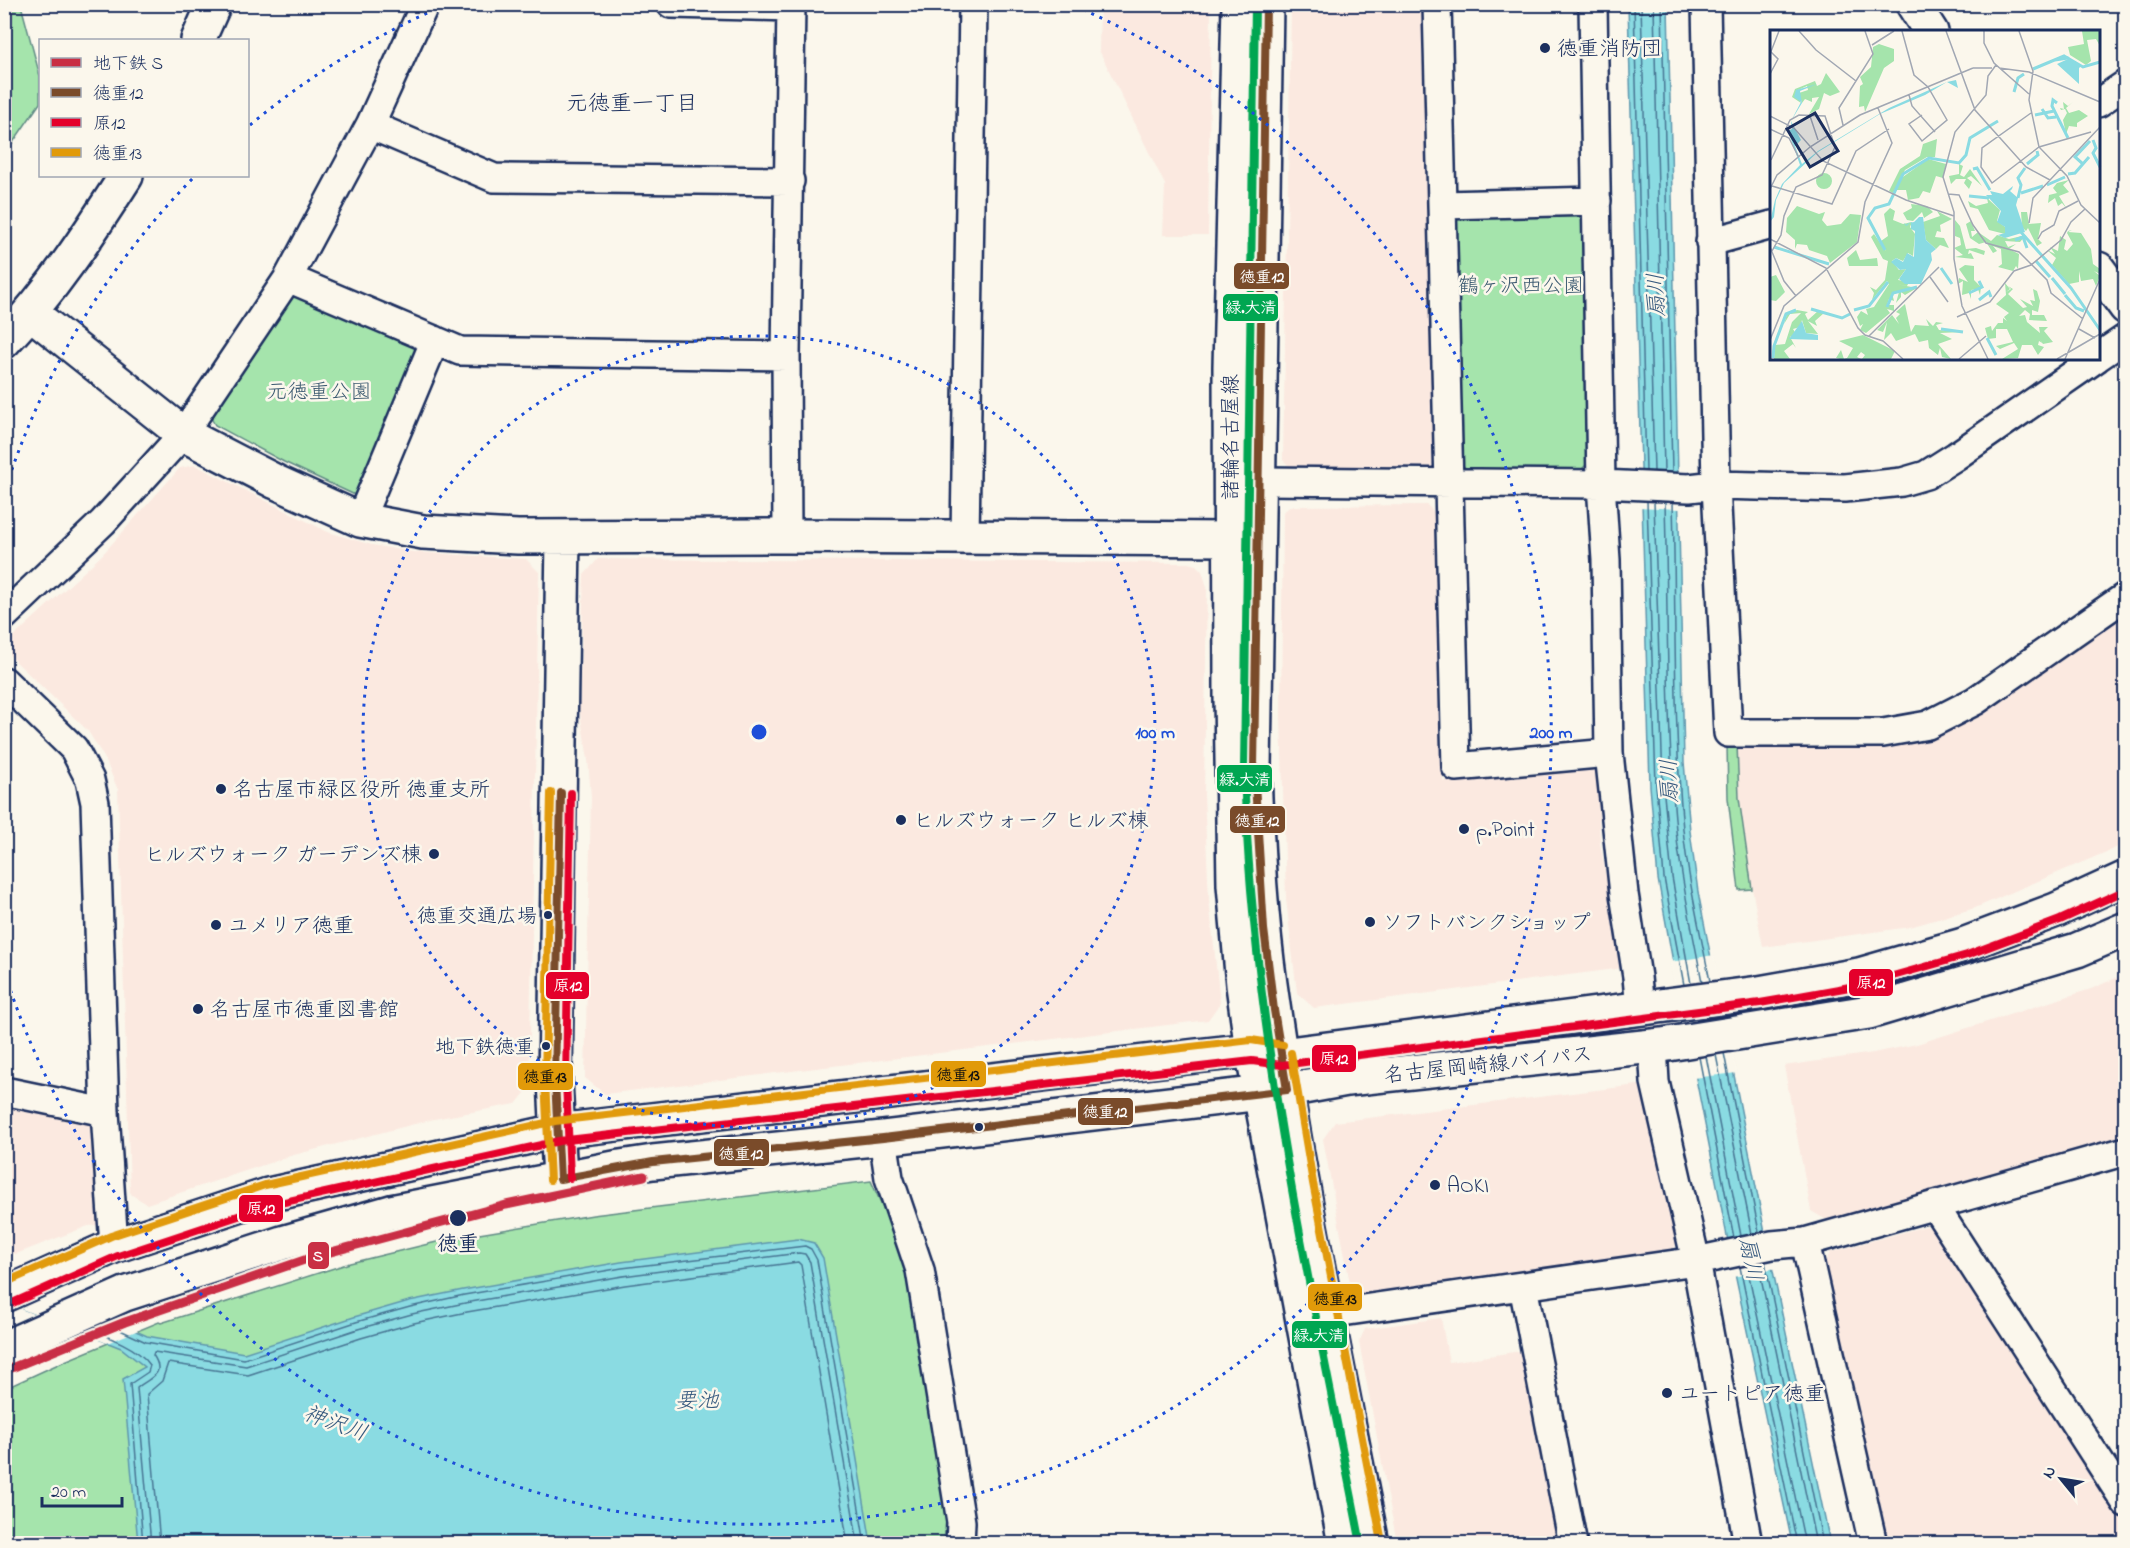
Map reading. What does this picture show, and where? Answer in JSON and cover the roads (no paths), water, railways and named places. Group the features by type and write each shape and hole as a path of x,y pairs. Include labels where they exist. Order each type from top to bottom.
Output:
{"main road":[{"path":"198,39 214,4"},
{"name":"諸輪名古屋線","path":"1239,4 1230,367 1234,885 1243,985 1266,1053 1273,1091 1345,1544"},
{"name":"諸輪名古屋線","path":"1266,4 1254,766 1256,830 1270,982 1266,1053"},
{"path":"1913,4 1931,30"},
{"path":"4,341 31,313 80,249 125,177"},
{"path":"2100,272 2126,307"},
{"path":"31,313 183,434 276,482 360,520 423,532 563,538 787,536 1230,539"},
{"path":"560,1179 555,1080 563,538"},
{"name":"名古屋岡崎線バイパス","path":"4,1295 114,1246 268,1195 557,1131 1266,1053 1759,993 1859,975 1963,945 2056,910 2126,878"},
{"name":"名古屋岡崎線バイパス","path":"4,1348 125,1294 336,1226 391,1212 653,1162 883,1138 1273,1091 1347,1079 1657,1046 1767,1030 1869,1012 2077,950 2126,929"},
{"name":"諸輪名古屋線","path":"1273,1091 1303,1185 1372,1544"}],"street":[{"path":"4,616 103,522 183,434 288,278 370,125 425,4"},
{"path":"671,4 791,6 786,356 787,536"},
{"path":"965,538 973,4"},
{"path":"1437,4 1456,768 1609,753"},
{"path":"1593,4 1601,484 1609,753 1625,905 1637,977 1646,1008"},
{"path":"1706,4 1716,485 1728,734 1883,733 1928,724 1975,701 2126,596"},
{"path":"2100,102 2126,84"},
{"path":"370,125 494,178 790,181"},
{"path":"1443,205 1597,201"},
{"path":"1710,242 1770,226"},
{"path":"288,278 460,351 786,356"},
{"path":"2100,357 2126,338"},
{"path":"360,520 435,340"},
{"path":"1258,482 1601,484 1682,488 1716,485 1845,488 1902,482 1926,475 2095,360"},
{"path":"4,681 74,749 90,780 96,803 105,1112 114,1246"},
{"path":"1657,1046 1655,1082 1696,1261 1748,1544"},
{"path":"4,1091 105,1112"},
{"path":"883,1138 889,1178 920,1270 960,1522 960,1544"},
{"path":"1328,1314 1696,1261 1772,1245 1805,1242 2126,1151"},
{"path":"1934,1205 2126,1503"},
{"path":"1805,1242 1873,1544"},
{"path":"1522,1286 1573,1544"}],"water":[{"name":"扇川","path":"1628,5 1668,5 1684,762 1698,892 1765,1233 1830,1543 1792,1543 1728,1241 1658,879 1650,786"},
{"name":"要池","path":"798,1239 814,1243 823,1258 871,1543 138,1543 123,1379 145,1367 121,1348 5,1302 4,1272 147,1336 244,1353 409,1301 621,1262"}],"metro line":[{"name":"S","path":"4,1371 125,1322 316,1256 506,1205 644,1176"}],"place":[{"name":"徳重消防団","path":"1545,48"},
{"name":"名古屋市緑区役所 徳重支所","path":"221,789"},
{"name":"ヒルズウォーク ヒルズ棟","path":"901,820"},
{"name":"p.Point","path":"1464,829"},
{"name":"ヒルズウォーク ガーデンズ棟","path":"434,854"},
{"name":"徳重交通広場","path":"548,915"},
{"name":"ソフトバンクショップ","path":"1370,922"},
{"name":"ユメリア徳重","path":"216,925"},
{"name":"名古屋市徳重図書館","path":"198,1009"},
{"name":"地下鉄徳重","path":"546,1046"},
{"name":"AOKI","path":"1435,1185"},
{"name":"徳重","path":"458,1218"},
{"name":"ユートピア徳重","path":"1667,1393"}],"district":[{"name":"元徳重一丁目","path":"632,102"}],"park label":[{"name":"鶴ヶ沢西公園","path":"1521,285"},
{"name":"元徳重公園","path":"319,391"}],"water label":[{"name":"神沢川","path":"336,1422"}]}
